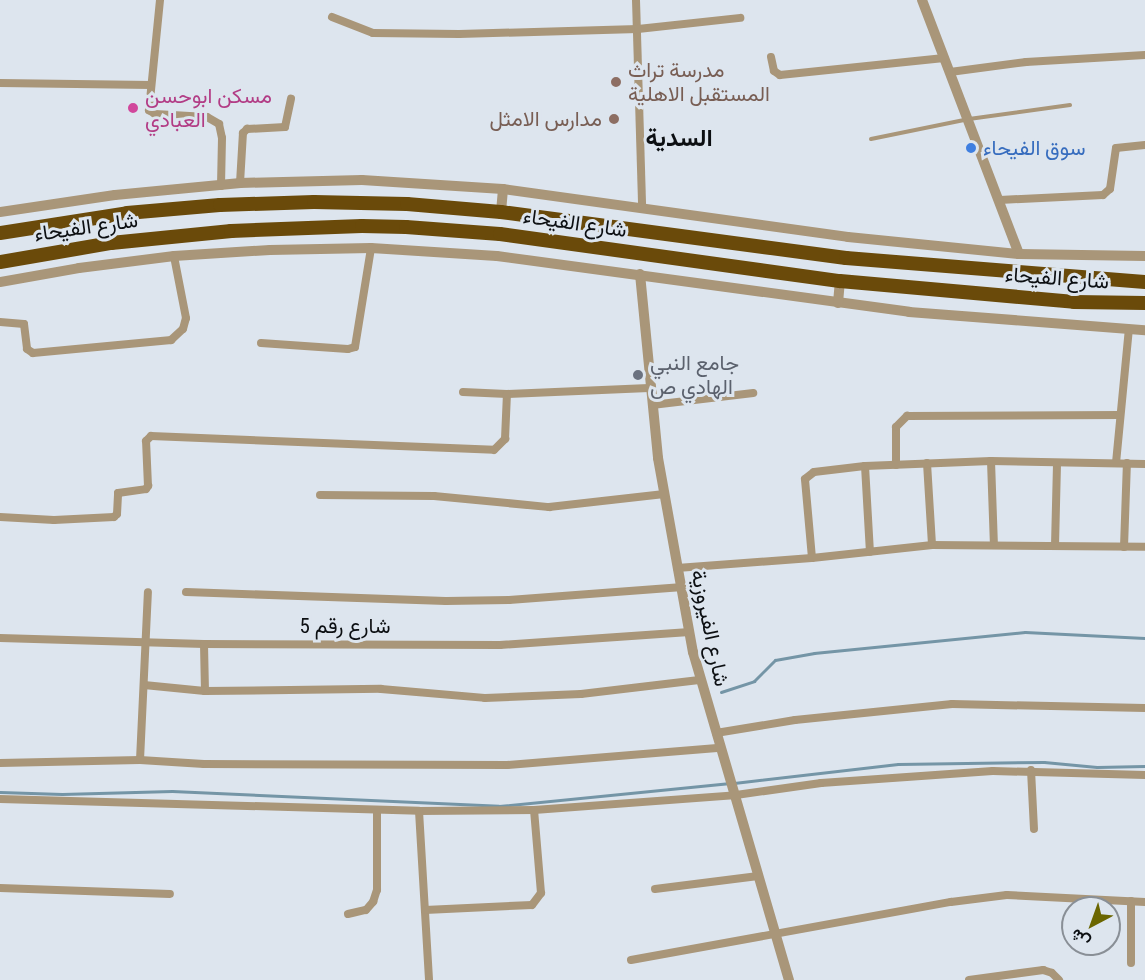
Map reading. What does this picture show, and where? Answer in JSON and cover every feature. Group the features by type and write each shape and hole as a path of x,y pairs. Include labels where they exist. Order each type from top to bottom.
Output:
{"highway":[{"name":"شارع الفيحاء","path":"0,233 127,213 255,203 361,203 501,212 846,258 1145,282"},
{"name":"شارع الفيحاء","path":"0,262 111,243 271,229 362,226 500,234 840,281 1074,302 1145,303"},
{"path":"656,256 660,232"}],"street":[{"path":"160,0 149,110 153,114 207,117 219,124 222,138 221,186"},
{"path":"636,0 642,207"},
{"path":"922,0 1019,254"},
{"path":"333,17 373,33 459,34 638,28 740,18"},
{"path":"950,72 1026,62 1145,55"},
{"path":"771,57 774,71 780,75 944,58"},
{"path":"0,83 151,85"},
{"path":"240,183 243,133 247,129 285,127 291,99"},
{"path":"1000,200 1103,195 1110,189 1116,148 1145,145"},
{"path":"0,212 115,195 240,183 362,180 502,189 848,237 1019,254 1145,256"},
{"path":"501,212 502,189"},
{"path":"497,256 500,234"},
{"path":"846,258 848,237"},
{"path":"261,343 348,349 355,347 371,248"},
{"path":"0,282 79,268 174,256 270,250 371,248 497,256 909,312 1145,330"},
{"path":"0,322 24,324 27,348 33,354 171,340 180,334 186,318 174,256"},
{"path":"1075,256 1075,276"},
{"name":"شارع الفيروزية","path":"640,274 649,388 664,494 676,568 699,680 733,787 789,980"},
{"path":"838,303 840,281"},
{"path":"1116,462 1129,328"},
{"path":"463,392 507,394 649,388"},
{"path":"652,405 753,393"},
{"path":"0,517 54,520 114,517 117,514 118,494 146,489 148,486 146,441 151,435 494,450 505,439 507,394"},
{"path":"896,465 896,427 907,416 1120,415"},
{"path":"991,461 994,545"},
{"path":"812,558 805,479 814,472 865,466 991,461 1145,464"},
{"path":"1055,546 1057,463"},
{"path":"1124,547 1127,463"},
{"path":"927,464 932,545"},
{"path":"865,466 870,552"},
{"path":"320,495 434,496 559,507 664,494"},
{"path":"676,568 812,558 932,545 1145,547"},
{"path":"186,592 446,601 509,600 680,587"},
{"path":"140,760 148,592"},
{"name":"شارع رقم 5","path":"0,638 204,644 500,645 690,632"},
{"path":"204,644 204,691"},
{"path":"144,685 204,691 381,689 485,698 581,694 699,680"},
{"path":"716,733 795,720 952,704 1145,708"},
{"path":"0,763 140,760 204,764 507,765 720,748"},
{"path":"1032,770 1034,829"},
{"path":"0,800 419,812 534,810 733,787 1032,770 1145,775"},
{"path":"348,914 366,910 373,902 377,890 377,810"},
{"path":"425,910 532,905 541,893 534,810"},
{"path":"419,812 429,980"},
{"path":"655,889 758,876"},
{"path":"0,888 170,894"},
{"path":"632,960 1007,895 1145,902"},
{"path":"1131,901 1131,963"},
{"path":"969,980 1043,970 1052,972 1059,980"}],"lane":[{"path":"871,139 969,119 1070,105"}],"waterway":[{"path":"721,692 754,681 775,660 814,653 1025,632 1145,638"},
{"path":"734,783 898,764 1044,762 1097,767 1145,766"},
{"path":"0,792 62,794 172,791 499,806 728,783"}],"place":[{"name":"مدرسة تراث المستقبل الاهلية","path":"616,82"},
{"name":"مسكن ابوحسن العبادي","path":"133,108"},
{"name":"مدارس الامثل","path":"614,119"},
{"name":"سوق الفيحاء","path":"971,148"},
{"name":"جامع النبي الهادي ص","path":"638,375"}],"district":[{"name":"السدية","path":"679,139"}]}
